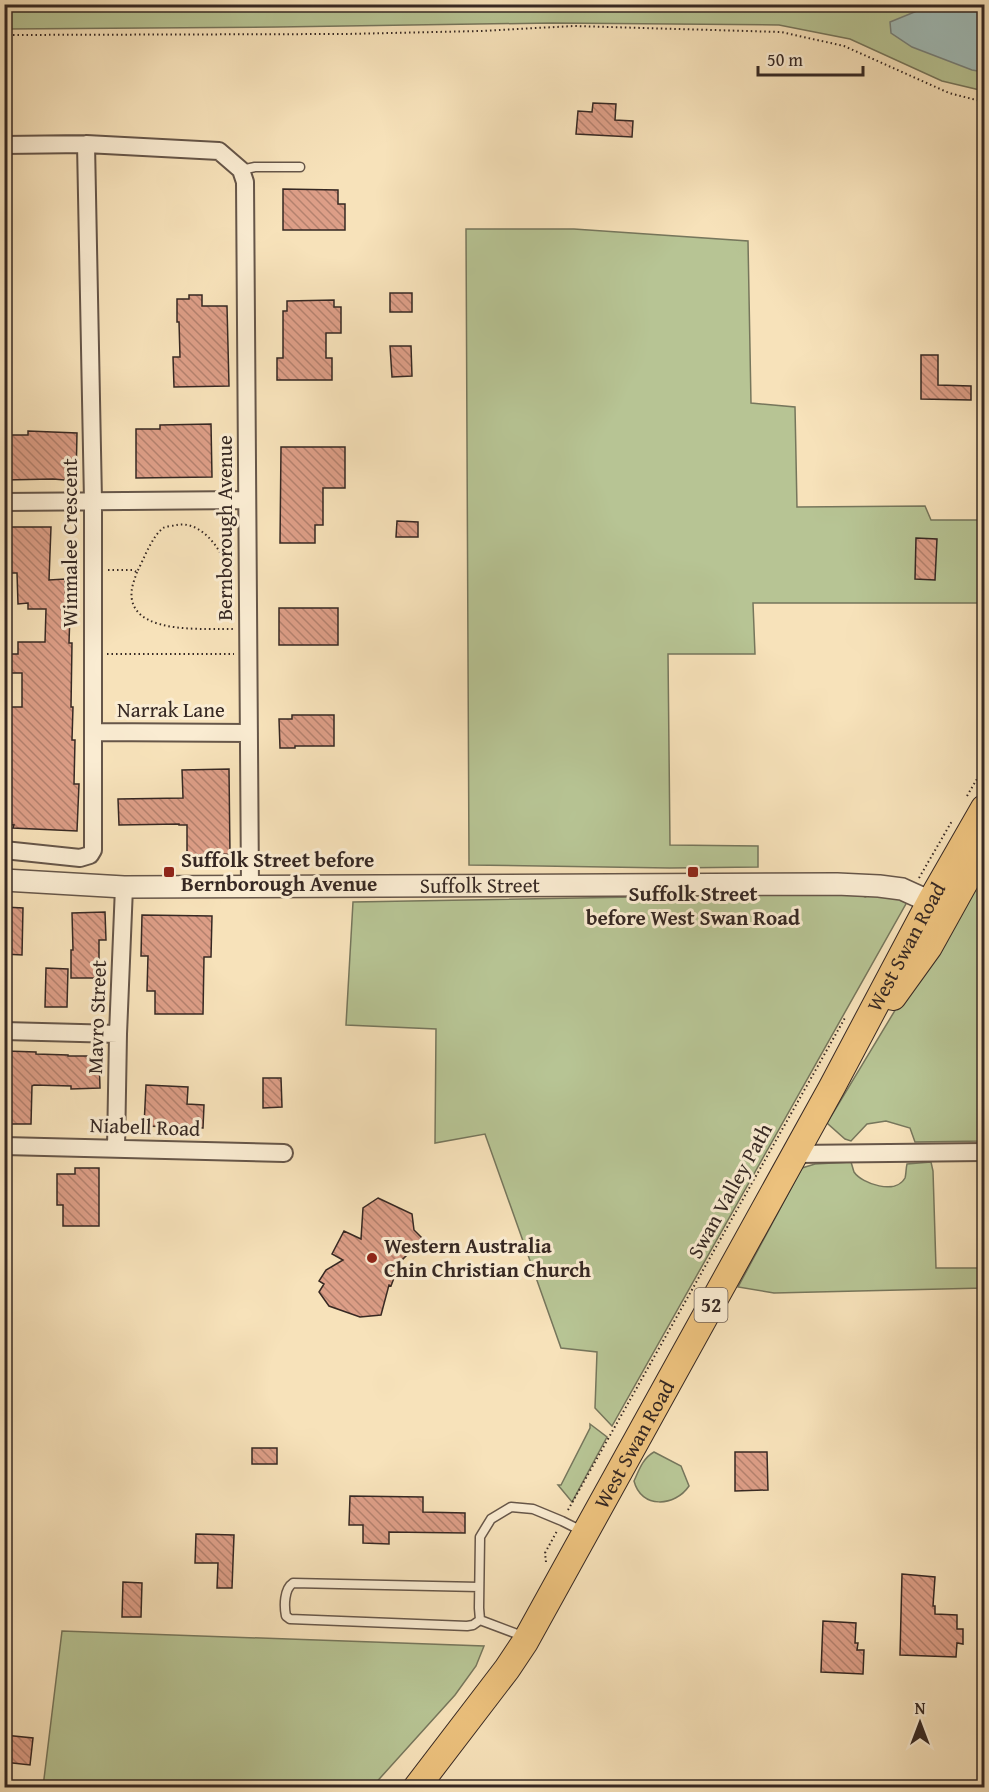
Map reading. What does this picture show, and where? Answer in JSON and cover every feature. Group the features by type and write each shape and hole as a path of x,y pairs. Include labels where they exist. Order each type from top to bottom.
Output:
{"main road":[{"name":"West Swan Road","path":"416,1788 507,1669 527,1637 832,1087 931,902 976,802"},
{"name":"West Swan Road","path":"931,902 984,848"}],"street":[{"path":"4,145 86,144 219,151 241,170"},
{"name":"Winmalee Crescent","path":"4,850 80,858 90,855 93,850 93,501 86,144"},
{"name":"Bernborough Avenue","path":"241,170 244,183 250,887"},
{"path":"4,502 247,500"},
{"name":"Narrak Lane","path":"93,732 249,733"},
{"name":"Suffolk Street","path":"4,880 124,887 837,884 891,886 931,902"},
{"name":"Mavro Street","path":"116,1148 124,887"},
{"path":"4,1031 118,1034"},
{"name":"Niabell Road","path":"4,1146 284,1153"},
{"path":"795,1154 984,1152"}],"lane":[{"path":"241,170 255,167 300,166"},
{"path":"480,1620 480,1537 491,1519 511,1507 533,1509 585,1533"},
{"path":"479,1587 292,1583 286,1591 285,1611 286,1616 290,1619 467,1626 480,1620"},
{"path":"480,1620 527,1637"}],"path":[{"path":"4,35 356,34 574,26 782,32 844,46 949,93 984,102"},
{"path":"235,599 230,594 230,577 220,552 203,532 185,523 164,528 153,541 132,587 132,602 136,610 147,619 166,627 239,629"},
{"path":"105,570 132,570 137,573"},
{"path":"105,654 244,654"},
{"path":"976,802 984,767"},
{"path":"931,902 922,872 956,815"},
{"name":"Swan Valley Path","path":"546,1568 545,1554 562,1521 850,1008"}],"green space":[{"path":"4,5 984,5 984,91 942,81 850,39 779,25 552,23 5,29"},
{"path":"466,229 574,229 748,241 751,403 795,407 797,507 925,506 931,520 984,520 984,603 753,603 755,654 668,654 670,845 758,846 758,867 469,865"},
{"path":"984,863 984,1141 915,1142 910,1128 886,1121 867,1124 851,1141 845,1139 827,1123"},
{"path":"857,893 865,897 876,893 886,894 907,902 612,1426 595,1408 597,1352 561,1348 485,1134 435,1143 436,1029 346,1025 353,902"},
{"path":"851,1162 858,1176 871,1184 887,1187 901,1183 905,1178 907,1164 931,1162 936,1268 984,1268 984,1288 774,1293 738,1287 802,1168 815,1164"},
{"path":"590,1424 607,1437 572,1502 558,1485 561,1485"},
{"path":"654,1452 681,1466 689,1486 683,1493 667,1501 659,1502 644,1497 634,1481 644,1461"},
{"path":"62,1631 484,1646 476,1666 455,1695 372,1787 43,1787"}],"water":[{"path":"934,4 984,5 984,72 972,70 912,47 891,33 890,22"}],"building":[{"path":"593,103 616,104 615,120 633,121 632,137 576,134 578,111 592,112"},
{"path":"283,189 338,190 338,204 345,204 345,230 283,230"},
{"path":"390,293 412,293 412,312 390,312"},
{"path":"189,295 202,295 202,306 227,306 229,386 174,387 173,357 180,357 177,299 189,299"},
{"path":"334,300 334,307 341,307 341,333 326,333 326,358 332,358 332,380 277,380 277,358 283,358 283,311 287,311 287,301"},
{"path":"390,346 411,346 412,376 392,377"},
{"path":"921,355 938,355 938,385 971,386 971,400 921,399"},
{"path":"211,424 212,477 136,478 136,429 160,429 160,425"},
{"path":"28,431 77,433 76,481 4,480 4,435 28,435"},
{"path":"281,447 345,447 345,488 323,488 323,525 315,525 315,543 280,543"},
{"path":"397,521 418,522 418,537 396,537"},
{"path":"4,527 51,527 49,580 65,579 66,613 70,613 69,643 72,643 71,707 73,707 72,740 75,740 74,784 79,784 77,831 13,828 14,825 4,824 4,707 22,707 22,673 4,673 4,654 18,654 18,642 45,642 46,609 28,609 28,603 18,604 17,573 4,573"},
{"path":"916,538 937,539 935,580 915,579"},
{"path":"279,608 338,608 338,645 279,645"},
{"path":"292,715 334,715 334,746 280,748 279,719 292,719"},
{"path":"229,769 230,854 187,855 187,825 119,825 118,799 183,798 182,770"},
{"path":"4,907 23,908 22,955 4,954"},
{"path":"105,912 106,940 99,940 99,978 71,978 72,913"},
{"path":"142,915 212,916 211,957 204,957 203,1014 155,1014 155,991 147,991 148,956 141,956"},
{"path":"46,968 68,969 67,1007 45,1007"},
{"path":"6,1051 99,1056 100,1088 71,1089 71,1086 34,1085 32,1086 31,1124 4,1124"},
{"path":"263,1078 281,1078 282,1107 263,1108"},
{"path":"146,1085 188,1087 187,1104 204,1105 203,1128 144,1126"},
{"path":"75,1168 99,1168 99,1226 63,1226 63,1205 57,1205 57,1174 75,1174"},
{"name":"Western Australia Chin Christian Church","path":"378,1198 412,1214 414,1230 423,1239 400,1262 391,1286 389,1285 381,1315 360,1317 329,1306 319,1292 324,1284 319,1281 326,1270 343,1260 332,1254 344,1231 361,1239 363,1208"},
{"path":"252,1448 277,1448 277,1464 252,1464"},
{"path":"735,1452 767,1452 768,1490 735,1491"},
{"path":"350,1496 423,1497 423,1512 465,1513 465,1533 389,1532 389,1544 363,1543 363,1525 349,1525"},
{"path":"196,1534 234,1535 232,1588 217,1588 218,1563 195,1563"},
{"path":"902,1574 935,1577 933,1606 935,1606 935,1614 957,1615 957,1629 963,1629 963,1644 957,1643 956,1657 900,1655"},
{"path":"123,1582 142,1583 141,1617 122,1617"},
{"path":"823,1621 856,1623 857,1650 864,1650 863,1674 821,1672"},
{"path":"4,1735 33,1738 30,1765 4,1762"}],"place":[{"name":"Suffolk Street before Bernborough Avenue","path":"169,872"},
{"name":"Suffolk Street before West Swan Road","path":"693,872"},
{"name":"Western Australia Chin Christian Church","path":"372,1258"}]}
